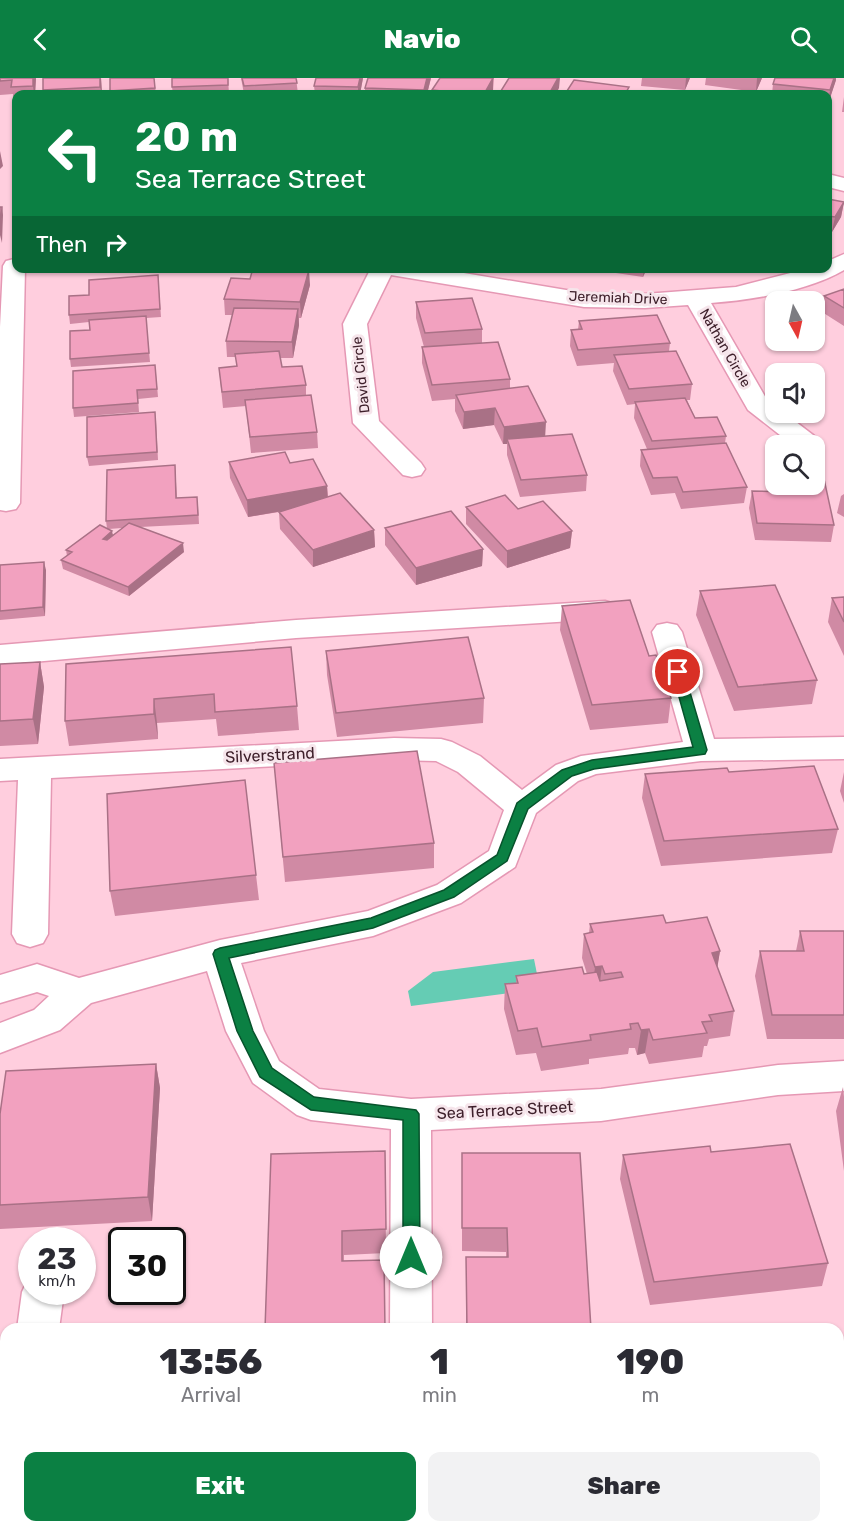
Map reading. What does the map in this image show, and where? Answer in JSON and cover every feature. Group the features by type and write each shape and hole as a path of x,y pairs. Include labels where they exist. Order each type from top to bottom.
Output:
{"street":[{"path":"6,503 10,267"},
{"name":"David Circle","path":"380,273 355,324 366,423 412,469"},
{"name":"Jeremiah Drive","path":"419,273 584,300 645,302 697,298 776,286 819,273"},
{"name":"Nathan Circle","path":"697,298 758,405 796,435"},
{"path":"0,655 296,628 625,608"},
{"path":"667,632 701,750"},
{"path":"0,1038 47,1020 79,992 220,954 373,922 449,894 502,858 522,807 567,773 592,765 701,750 844,748"},
{"name":"Silverstrand","path":"0,770 394,749 441,750 469,764 522,807"},
{"path":"30,934 34,768"},
{"name":"Sea Terrace Street","path":"220,954 245,1031 266,1072 311,1104 411,1114 601,1106 778,1080 844,1076"},
{"path":"0,989 37,978 79,992"},
{"path":"411,1114 411,1323"},
{"path":"39,1323 42,1305"}],"shaded area":[{"path":"534,959 540,989 411,1006 408,991 433,972"}],"building":[{"path":"0,78 33,78 33,86 11,87 12,80 0,81"},
{"path":"43,78 100,78 100,87 43,90"},
{"path":"110,78 154,78 155,88 110,90"},
{"path":"172,78 228,78 228,85 172,87"},
{"path":"242,78 296,78 297,83 244,86"},
{"path":"316,78 360,78 358,87 314,86"},
{"path":"368,78 427,78 424,90 365,88"},
{"path":"440,78 493,78 486,90 432,90"},
{"path":"509,78 558,78 551,90 502,90"},
{"path":"775,78 834,78 830,90 773,84"},
{"path":"574,80 629,87 627,90 568,90"},
{"path":"832,200 844,202 835,217 832,217"},
{"path":"0,207 2,207 0,235"},
{"path":"252,273 308,273 300,302 224,299 231,278 250,279"},
{"path":"158,275 160,309 69,315 69,296 89,295 89,280"},
{"path":"844,289 844,308 825,297"},
{"path":"472,298 482,329 425,333 416,302"},
{"path":"234,308 298,309 292,342 226,341"},
{"path":"657,315 670,343 578,350 571,330 582,329 579,321"},
{"path":"146,316 149,353 70,359 70,331 90,330 89,320"},
{"path":"498,342 510,379 432,385 422,347"},
{"path":"279,351 282,367 302,366 306,385 222,392 219,368 237,366 235,354"},
{"path":"676,351 692,384 629,389 614,355"},
{"path":"155,365 157,389 137,390 138,403 73,408 73,371"},
{"path":"528,386 546,422 504,427 495,408 464,412 456,395"},
{"path":"311,395 317,432 250,437 245,400"},
{"path":"685,398 695,418 717,417 726,436 652,441 635,402"},
{"path":"155,412 157,452 87,457 87,417"},
{"path":"572,434 587,475 521,480 507,439"},
{"path":"726,443 747,487 683,492 677,477 653,478 641,450"},
{"path":"285,452 290,463 313,459 327,486 247,500 229,462"},
{"path":"175,465 176,498 197,497 198,515 106,521 107,470"},
{"path":"825,484 834,525 757,523 752,491 765,491 765,495 825,495"},
{"path":"340,493 374,530 313,550 279,512"},
{"path":"505,495 518,509 543,501 572,531 507,551 466,507"},
{"path":"451,511 483,549 416,568 385,528"},
{"path":"129,523 183,543 128,587 61,560 72,552 66,550 100,525 112,531 103,539 107,540"},
{"path":"44,562 43,607 0,611 0,565"},
{"path":"775,585 817,680 738,687 700,591"},
{"path":"844,597 844,622 832,598"},
{"path":"630,600 649,656 656,655 671,698 592,705 562,606"},
{"path":"468,637 484,698 336,713 326,651"},
{"path":"291,647 297,706 215,712 214,694 154,699 154,714 65,721 66,664"},
{"path":"40,662 33,719 0,721 0,664"},
{"path":"417,751 434,843 283,857 274,763"},
{"path":"814,766 838,829 664,841 645,774 727,768 729,772"},
{"path":"245,780 256,875 110,891 107,794"},
{"path":"663,915 666,923 707,917 720,951 712,953 734,1011 709,1015 712,1021 702,1022 707,1033 653,1040 649,1029 641,1030 638,1023 630,1024 631,1029 590,1035 591,1040 542,1047 537,1028 518,1031 505,984 518,983 516,976 582,967 584,974 597,972 600,981 623,977 621,972 605,974 602,966 595,967 584,934 593,932 590,924"},
{"path":"800,931 844,931 844,1015 772,1015 760,951 804,951"},
{"path":"156,1064 148,1197 0,1205 0,1114 6,1071"},
{"path":"790,1144 828,1263 654,1282 623,1155 710,1146 711,1152"},
{"path":"385,1151 386,1229 342,1231 342,1261 384,1260 385,1323 265,1323 271,1154"},
{"path":"462,1153 580,1153 591,1323 467,1323 466,1257 508,1257 507,1228 462,1228"}],"route":[{"path":"411,1257 411,1114 311,1104 266,1072 245,1031 220,954 373,922 449,894 502,858 522,807 567,773 592,765 701,750 678,672"}]}
